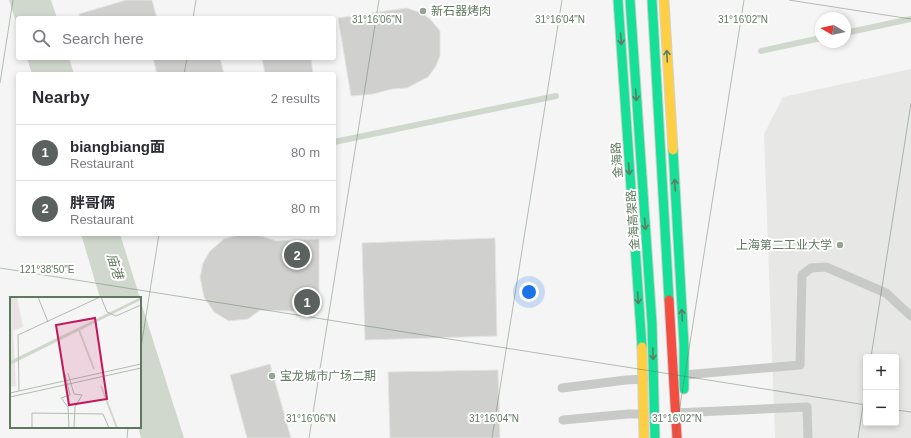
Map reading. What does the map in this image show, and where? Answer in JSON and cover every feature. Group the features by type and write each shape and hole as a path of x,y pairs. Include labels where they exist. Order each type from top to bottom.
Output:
{"main road":[{"name":"金海路","path":"618,0 642,350 644,438"},
{"name":"金海高架路","path":"630,0 652,324 655,438"},
{"path":"652,0 677,438"},
{"path":"664,0 684,345 683,376 685,409"}],"lane":[{"path":"562,388 626,380 800,365 802,275 811,268 826,267 886,293 911,316"},
{"path":"563,420 643,414 685,409 807,407 808,438"}],"shaded area":[{"name":"上海第二工业大学","path":"911,69 911,438 775,438 764,134 783,97"}],"water":[{"path":"9,0 51,0 56,16 16,16 16,22"},
{"path":"28,60 70,60 73,72 31,72"},
{"name":"庙港","path":"82,236 121,236 140,297 100,297"},
{"path":"141,302 184,438 141,438 138,428 141,428"}],"building":[{"path":"126,0 152,0 156,16 80,16 79,14"},
{"path":"406,8 422,13 432,21 440,31 440,56 436,66 428,77 407,88 351,96 338,18"},
{"path":"154,60 220,60 224,72 156,72"},
{"path":"262,60 311,60 313,72 265,72"},
{"path":"235,236 260,236 277,241 319,239 319,312 260,310 248,319 229,321 214,312 204,297 200,277 203,263 210,251 224,239"},
{"path":"495,238 497,336 365,340 362,243"},
{"path":"270,364 291,438 247,438 230,375"},
{"path":"498,370 500,438 390,438 388,372"}],"waterway":[{"path":"851,32 911,19"},
{"path":"761,51 815,39"},
{"path":"336,142 556,96"}],"traffic: fast":[{"path":"618,0 642,347"},
{"path":"630,0 652,324 655,438"},
{"path":"652,0 669,300"},
{"path":"673,150 684,345 684,389"}],"traffic: slow":[{"path":"664,0 673,150"},
{"path":"642,347 644,438"}],"traffic: jam":[{"path":"669,300 677,438"}],"place":[{"name":"新石器烤肉","path":"423,11"},
{"name":"上海第二工业大学","path":"840,245"},
{"name":"胖哥俩","path":"297,255"},
{"name":"biangbiang面","path":"307,302"},
{"name":"宝龙城市广场二期","path":"272,376"}]}
